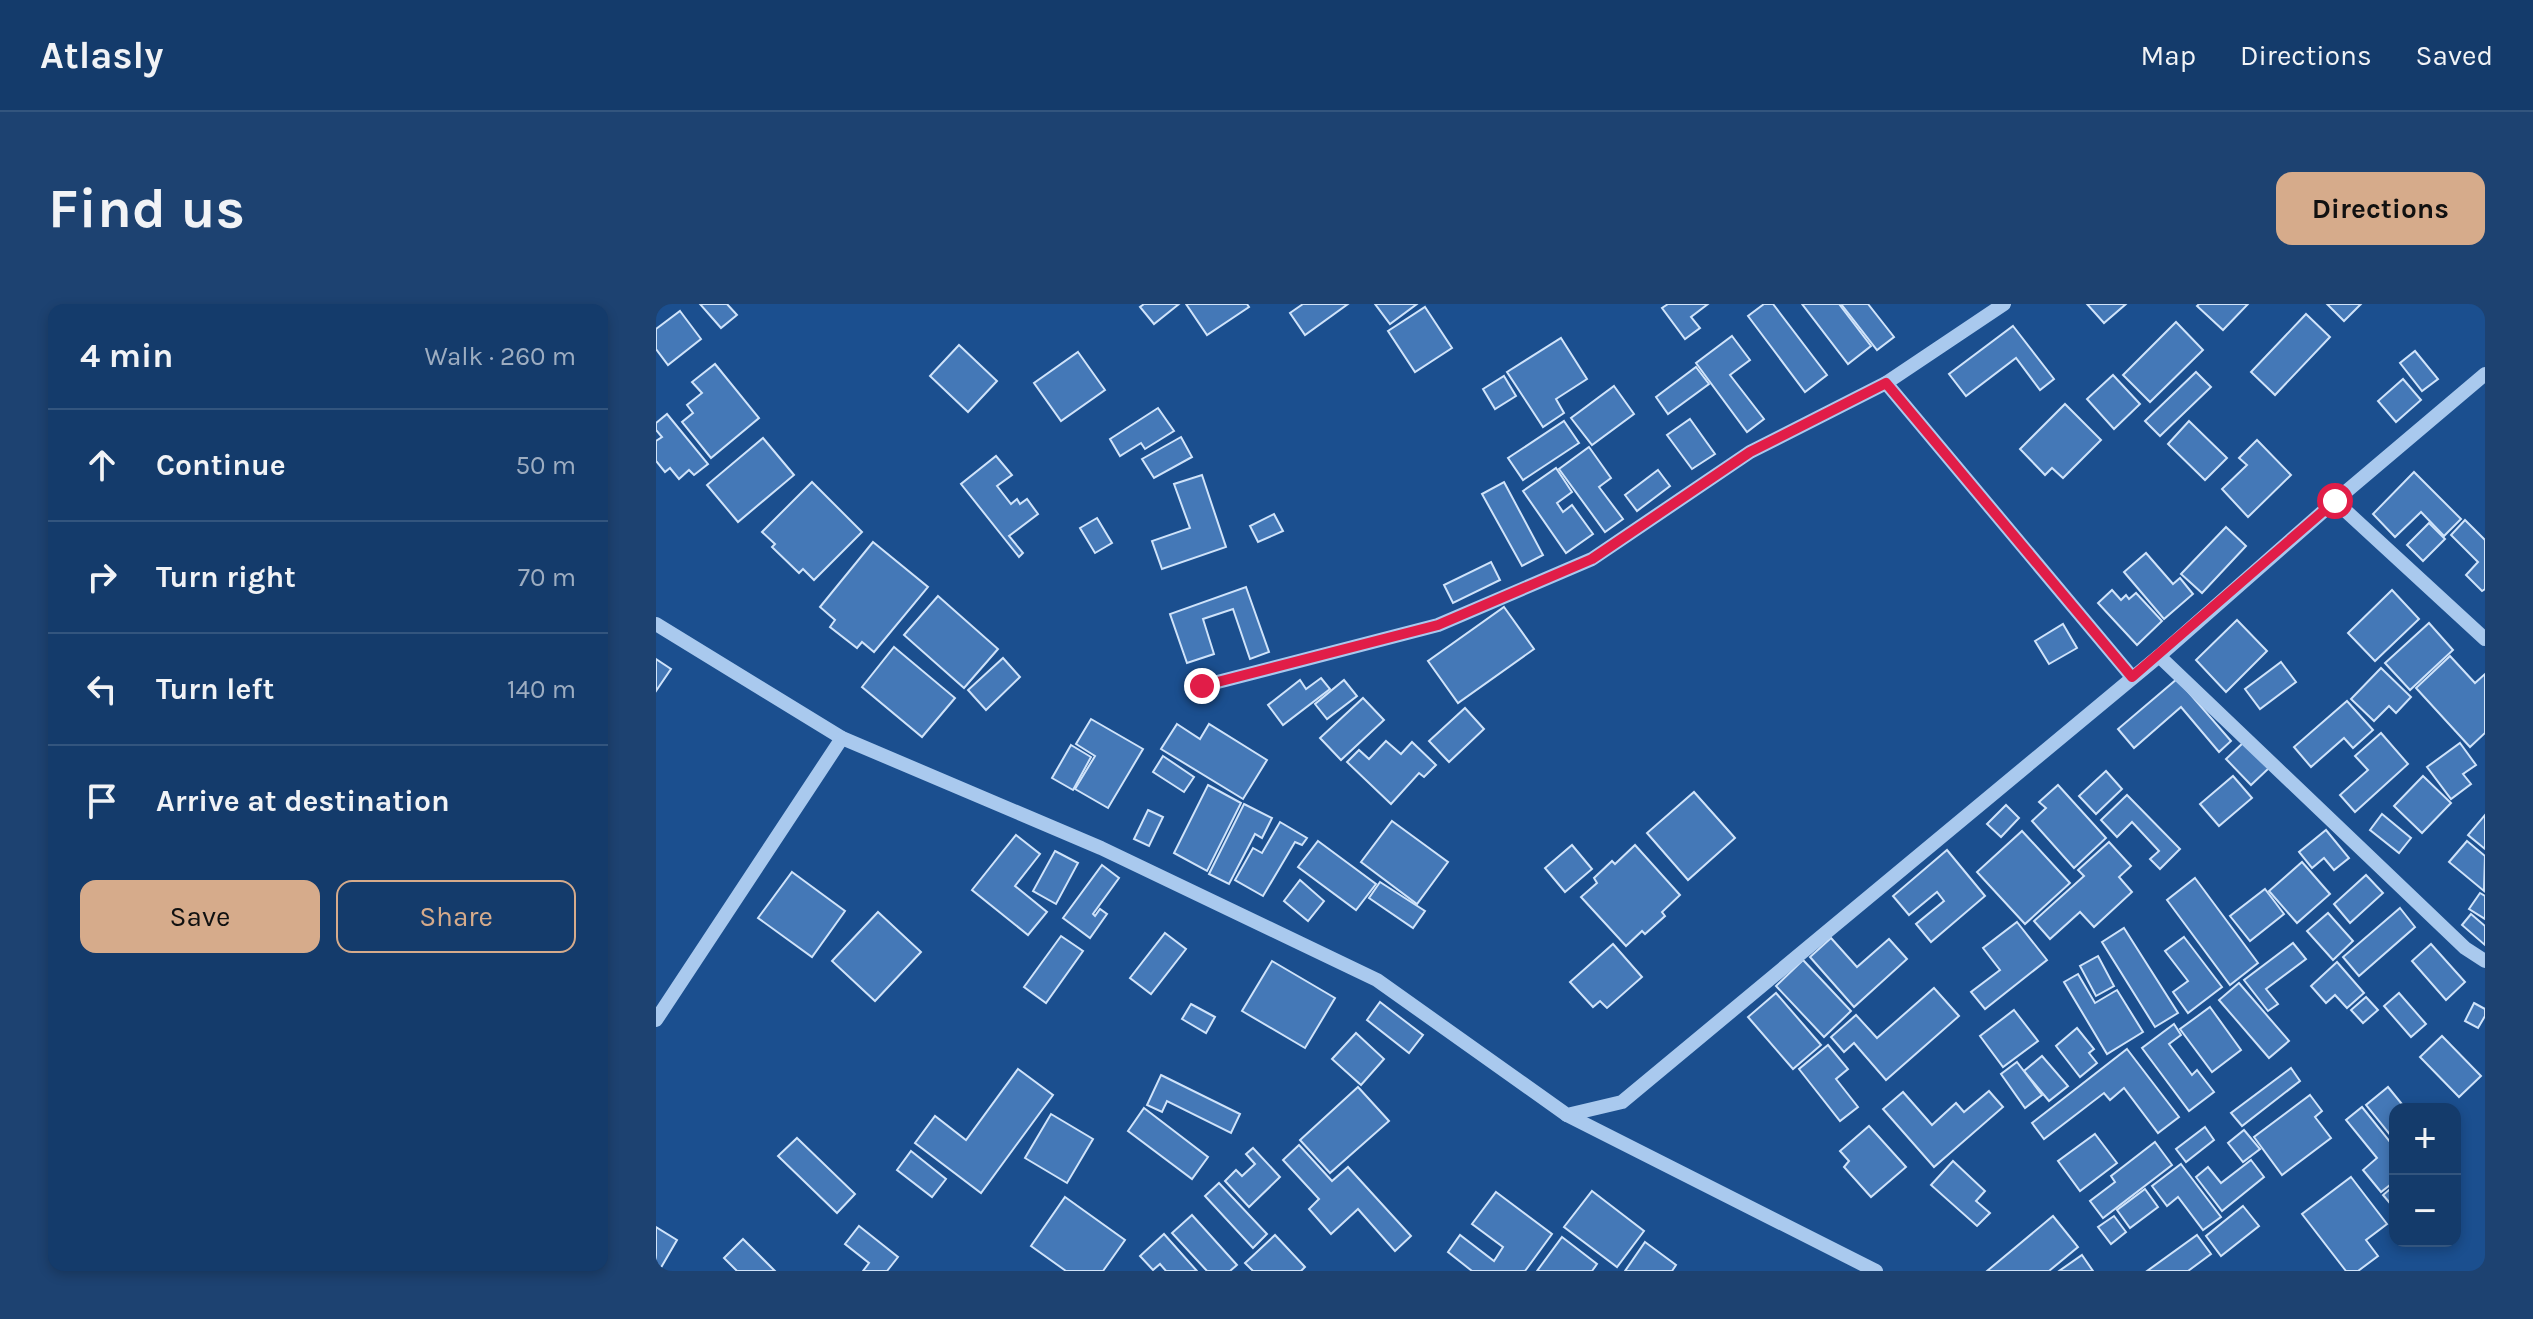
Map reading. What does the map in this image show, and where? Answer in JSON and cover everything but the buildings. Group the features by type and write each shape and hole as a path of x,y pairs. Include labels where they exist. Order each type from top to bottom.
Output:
{"street":[{"path":"1202,686 1438,625 1592,559 1750,452 1886,383 2004,304"},
{"path":"1567,1115 1622,1102 2159,656 2485,374"},
{"path":"1886,383 2132,677"},
{"path":"2335,501 2485,639"},
{"path":"656,624 842,738 1101,848 1377,980 1567,1115 1876,1271"},
{"path":"2159,656 2465,948 2485,961"},
{"path":"656,1020 842,738"}],"route":[{"path":"1202,686 1438,625 1592,559 1750,452 1886,383 2132,677 2335,501"}]}
